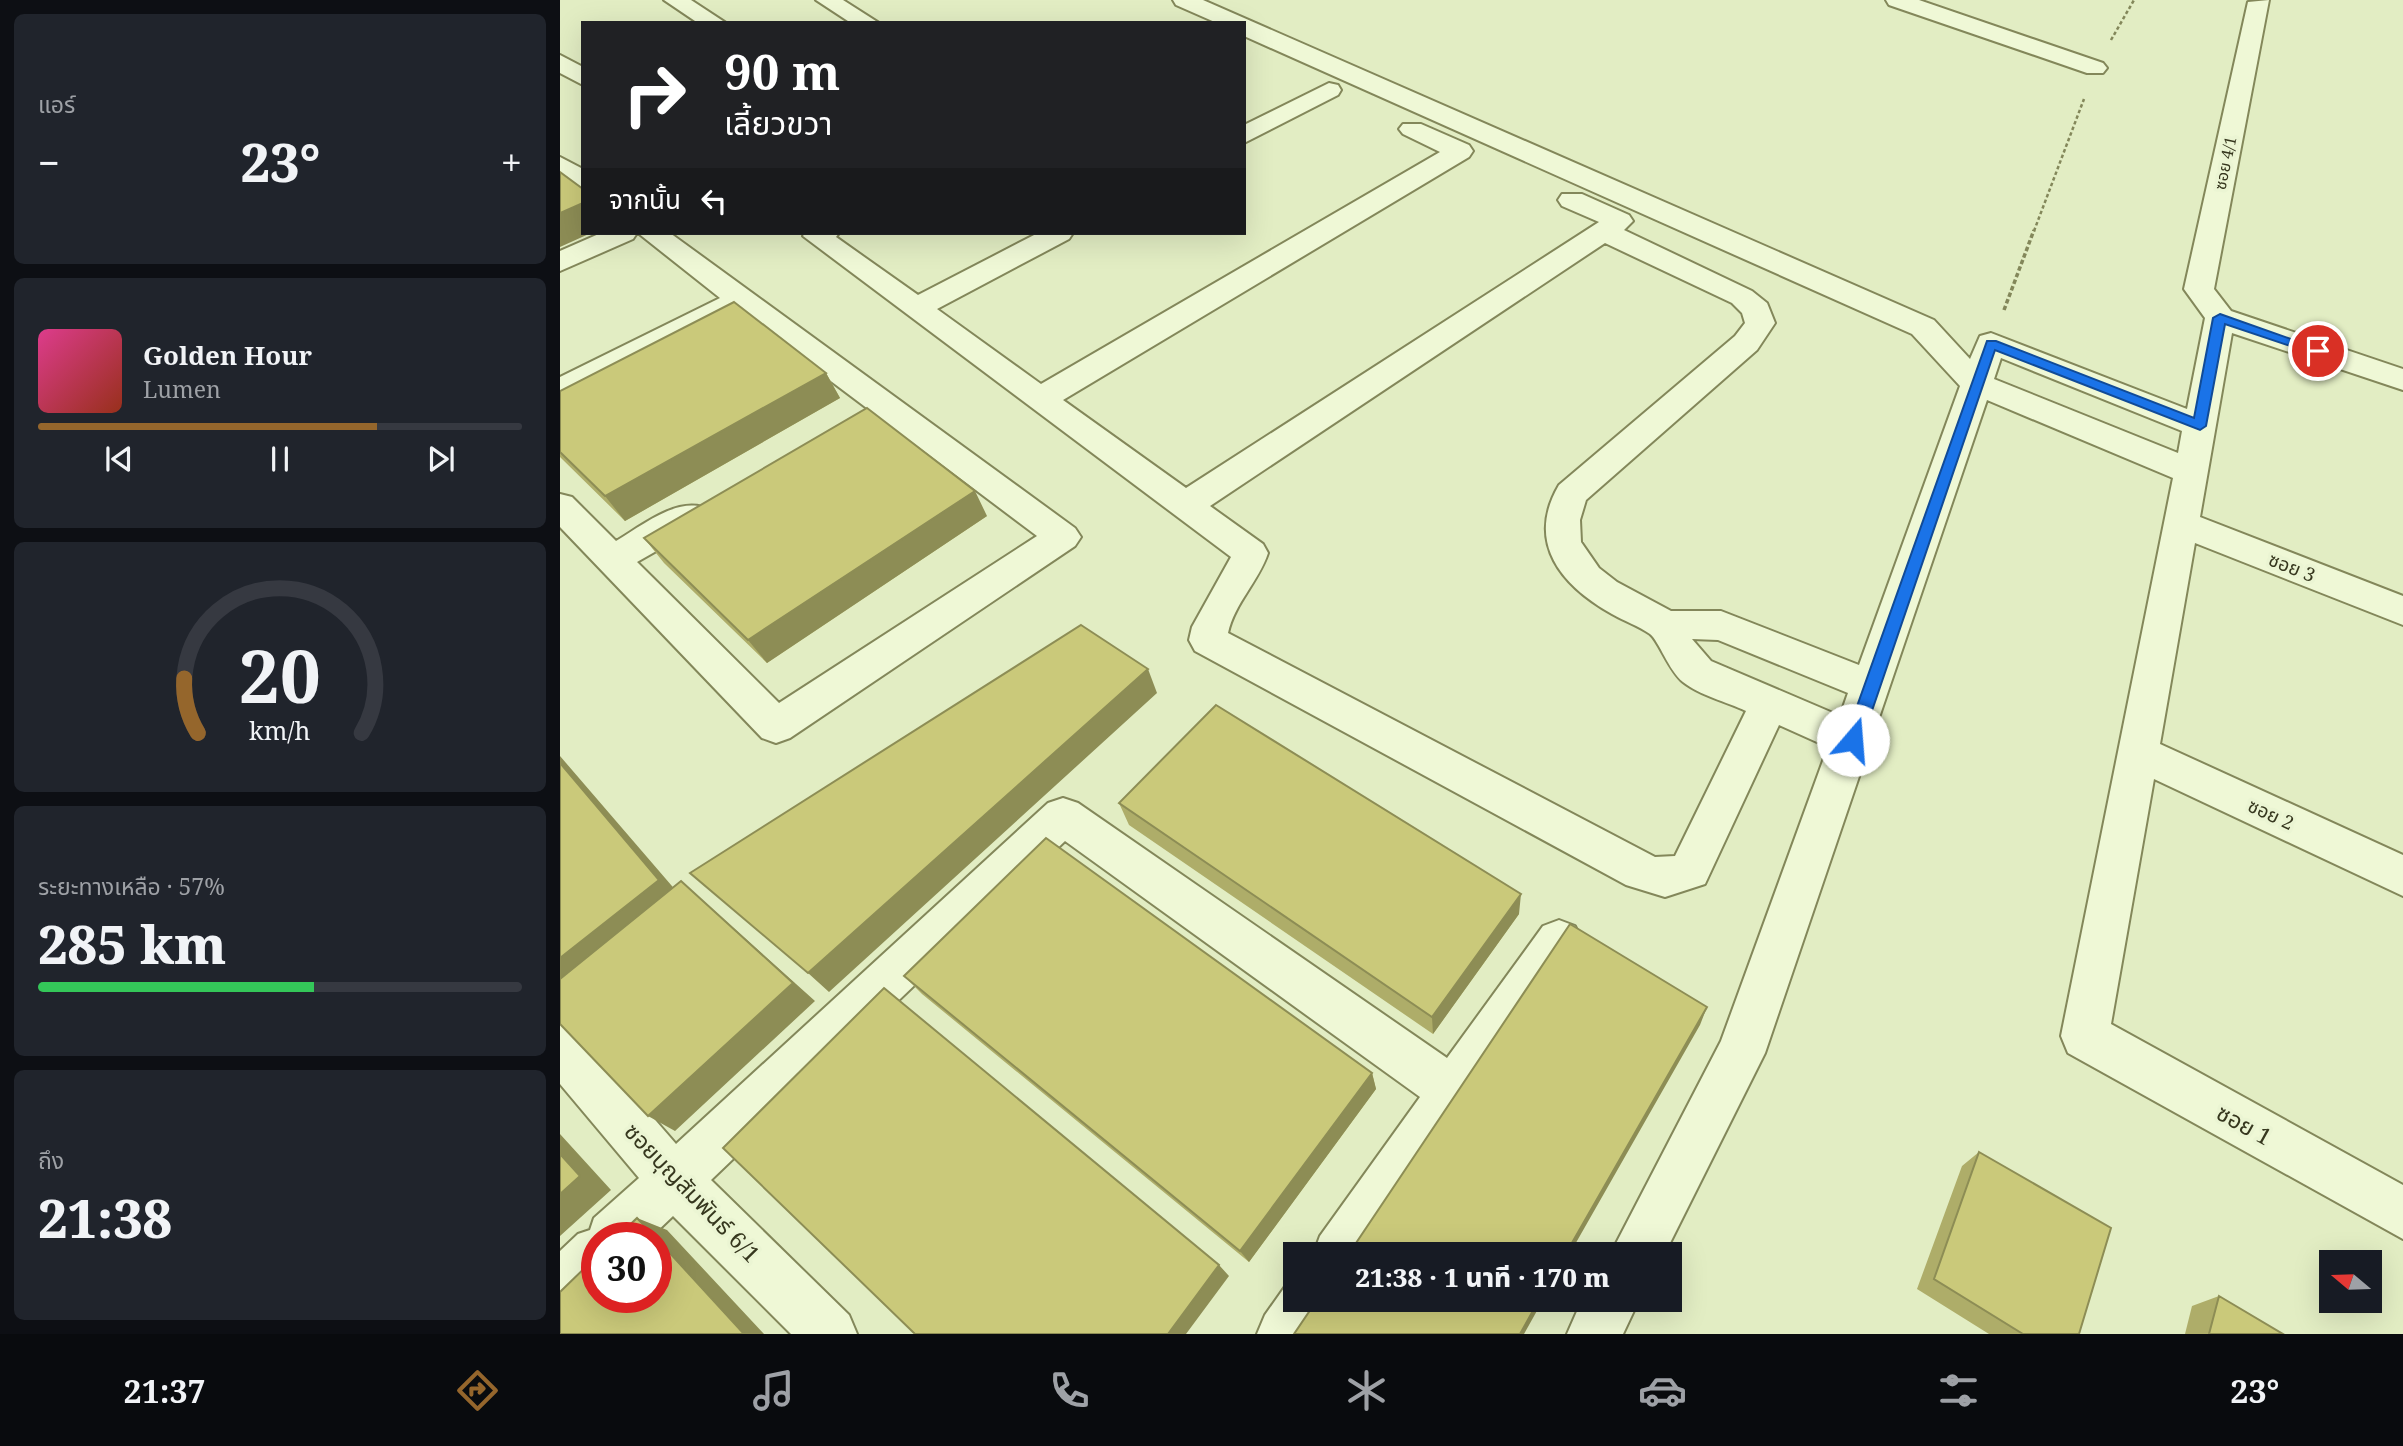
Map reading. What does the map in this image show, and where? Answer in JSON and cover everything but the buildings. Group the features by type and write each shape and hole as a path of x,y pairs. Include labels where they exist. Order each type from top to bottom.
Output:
{"street":[{"path":"675,0 712,21"},
{"path":"827,0 864,21"},
{"path":"1184,0 1231,21"},
{"path":"1897,0 2095,68"},
{"name":"ซอย 4/1","path":"2220,318 2199,289 2259,2"},
{"path":"1250,35 1923,327 1975,383 2191,472"},
{"path":"560,62 581,77"},
{"path":"1187,504 1619,220 1317,85 1246,134"},
{"path":"1042,398 1460,151"},
{"path":"560,165 581,180"},
{"path":"1603,232 1742,298 1756,310 1760,323 1746,342 1571,494 1561,519 1562,534 1572,561 1582,576 1597,590 1667,626 1721,626 1871,686"},
{"path":"560,262 619,235"},
{"path":"560,506 776,726 1063,537 655,235"},
{"path":"819,235 1250,553 1245,573 1210,620 1209,640 1659,880 1676,877 1690,870 1769,704"},
{"path":"918,307 1055,235"},
{"path":"560,390 741,299"},
{"path":"2138,753 2220,318 2403,380"},
{"path":"1643,1242 1741,1053 1991,343 2200,426"},
{"path":"849,426 885,405"},
{"path":"612,559 719,499"},
{"name":"ซอย 3","path":"2181,523 2403,611"},
{"path":"1667,626 1677,648 1697,672 1853,740"},
{"name":"ซอย 2","path":"2138,753 2403,876"},
{"name":"ซอย 1","path":"2138,753 2085,1036 2403,1213"},
{"path":"629,1222 1063,816 1453,1091"},
{"path":"1348,1242 1559,941"},
{"name":"ซอยบุญสัมพันธ์ 6/1","path":"560,1047 674,1180 831,1334"},
{"path":"560,1287 581,1267"},
{"path":"1284,1334 1300,1312"},
{"path":"1594,1334 1606,1312"}],"path":[{"path":"1991,343 2095,68 2134,0"}],"route":[{"path":"1853,740 1991,343 2200,426 2220,318 2318,351"}]}
